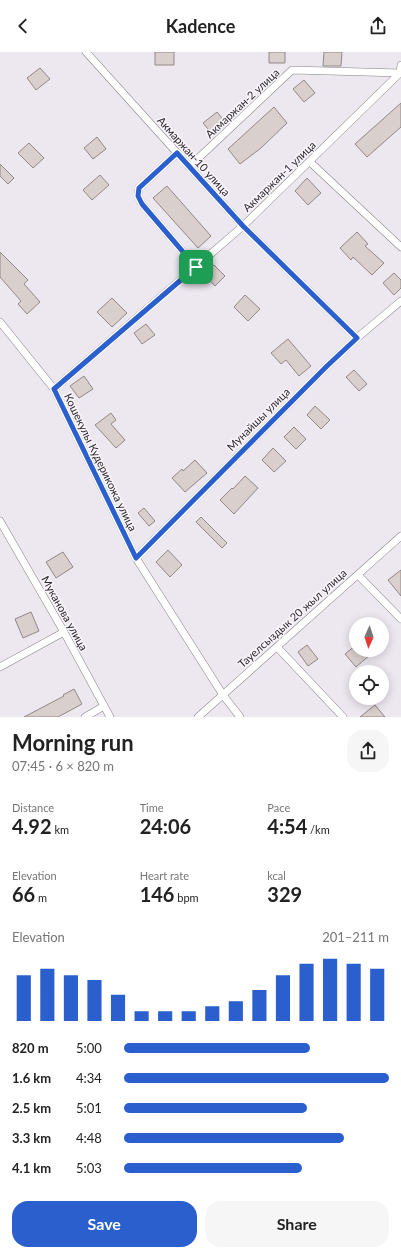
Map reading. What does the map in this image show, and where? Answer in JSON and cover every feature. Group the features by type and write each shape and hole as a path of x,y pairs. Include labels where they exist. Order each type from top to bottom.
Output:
{"street":[{"name":"Акмаржан-10 улица","path":"86,52 243,226 357,338"},
{"path":"400,73 401,65"},
{"name":"Акмаржан-2 улица","path":"189,167 292,70 400,73"},
{"name":"Акмаржан-1 улица","path":"54,389 243,226 400,73"},
{"path":"177,153 139,188 138,196 142,204 196,267"},
{"path":"310,162 401,247"},
{"name":"Мунайшы улица","path":"136,558 327,366 357,338 401,301"},
{"name":"Кошекулы Кудерикожа улица","path":"0,322 54,389 136,558 223,695 240,717"},
{"name":"Муканова улица","path":"0,521 64,632 110,717"},
{"name":"Тауелсыздык 20 жыл улица","path":"200,716 401,536"},
{"path":"358,575 401,619"},
{"path":"0,667 64,632"},
{"path":"277,647 343,717"},
{"path":"85,717 104,706"}],"building":[{"path":"155,52 174,52 174,65 155,65"},
{"path":"269,52 285,52 285,63 269,63"},
{"path":"324,52 342,52 341,66 323,66"},
{"path":"40,68 50,79 36,90 27,78"},
{"path":"304,80 315,93 304,102 293,89"},
{"path":"401,103 401,127 367,157 355,144"},
{"path":"274,107 287,123 261,148 240,164 228,149"},
{"path":"217,112 227,124 213,135 203,123"},
{"path":"97,137 106,149 93,159 84,148"},
{"path":"29,143 44,158 33,168 18,153"},
{"path":"0,164 14,178 8,184 0,176"},
{"path":"100,175 109,185 92,200 83,190"},
{"path":"307,178 321,193 308,205 295,191"},
{"path":"167,186 211,236 198,248 153,198"},
{"path":"357,232 368,244 365,246 384,263 372,275 353,257 351,260 340,248"},
{"path":"0,252 28,280 24,284 40,302 27,314 18,304 21,301 0,277"},
{"path":"214,265 225,276 215,286 204,274"},
{"path":"394,273 401,280 401,288 394,295 383,283"},
{"path":"245,295 260,309 248,321 234,307"},
{"path":"112,298 127,313 112,327 97,312"},
{"path":"146,324 155,335 142,344 134,333"},
{"path":"288,339 311,366 299,376 286,360 281,364 271,353"},
{"path":"354,370 367,384 359,391 346,377"},
{"path":"84,376 93,389 79,398 70,386"},
{"path":"315,406 330,420 321,429 307,415"},
{"path":"111,413 116,420 111,424 125,440 116,448 95,425"},
{"path":"294,427 306,439 296,449 284,437"},
{"path":"273,448 286,461 274,472 262,460"},
{"path":"195,460 207,473 185,492 172,478 182,469 183,471"},
{"path":"245,476 258,488 234,514 220,500"},
{"path":"144,508 155,521 149,526 138,513"},
{"path":"201,517 227,543 222,548 196,522"},
{"path":"168,550 182,565 170,577 156,562"},
{"path":"63,552 73,567 56,578 46,562"},
{"path":"401,570 401,596 388,580"},
{"path":"31,612 39,631 23,638 15,619"},
{"path":"307,645 318,659 308,666 298,652"},
{"path":"349,651 349,657 368,657 358,665 354,665 345,654"},
{"path":"74,689 82,704 58,717 24,717 64,696 63,695"},
{"path":"375,705 385,717 360,717"}],"route":[{"path":"177,153 243,226 357,338 327,366 136,558 54,389 196,267 142,204 138,196 139,188 177,153"}]}
